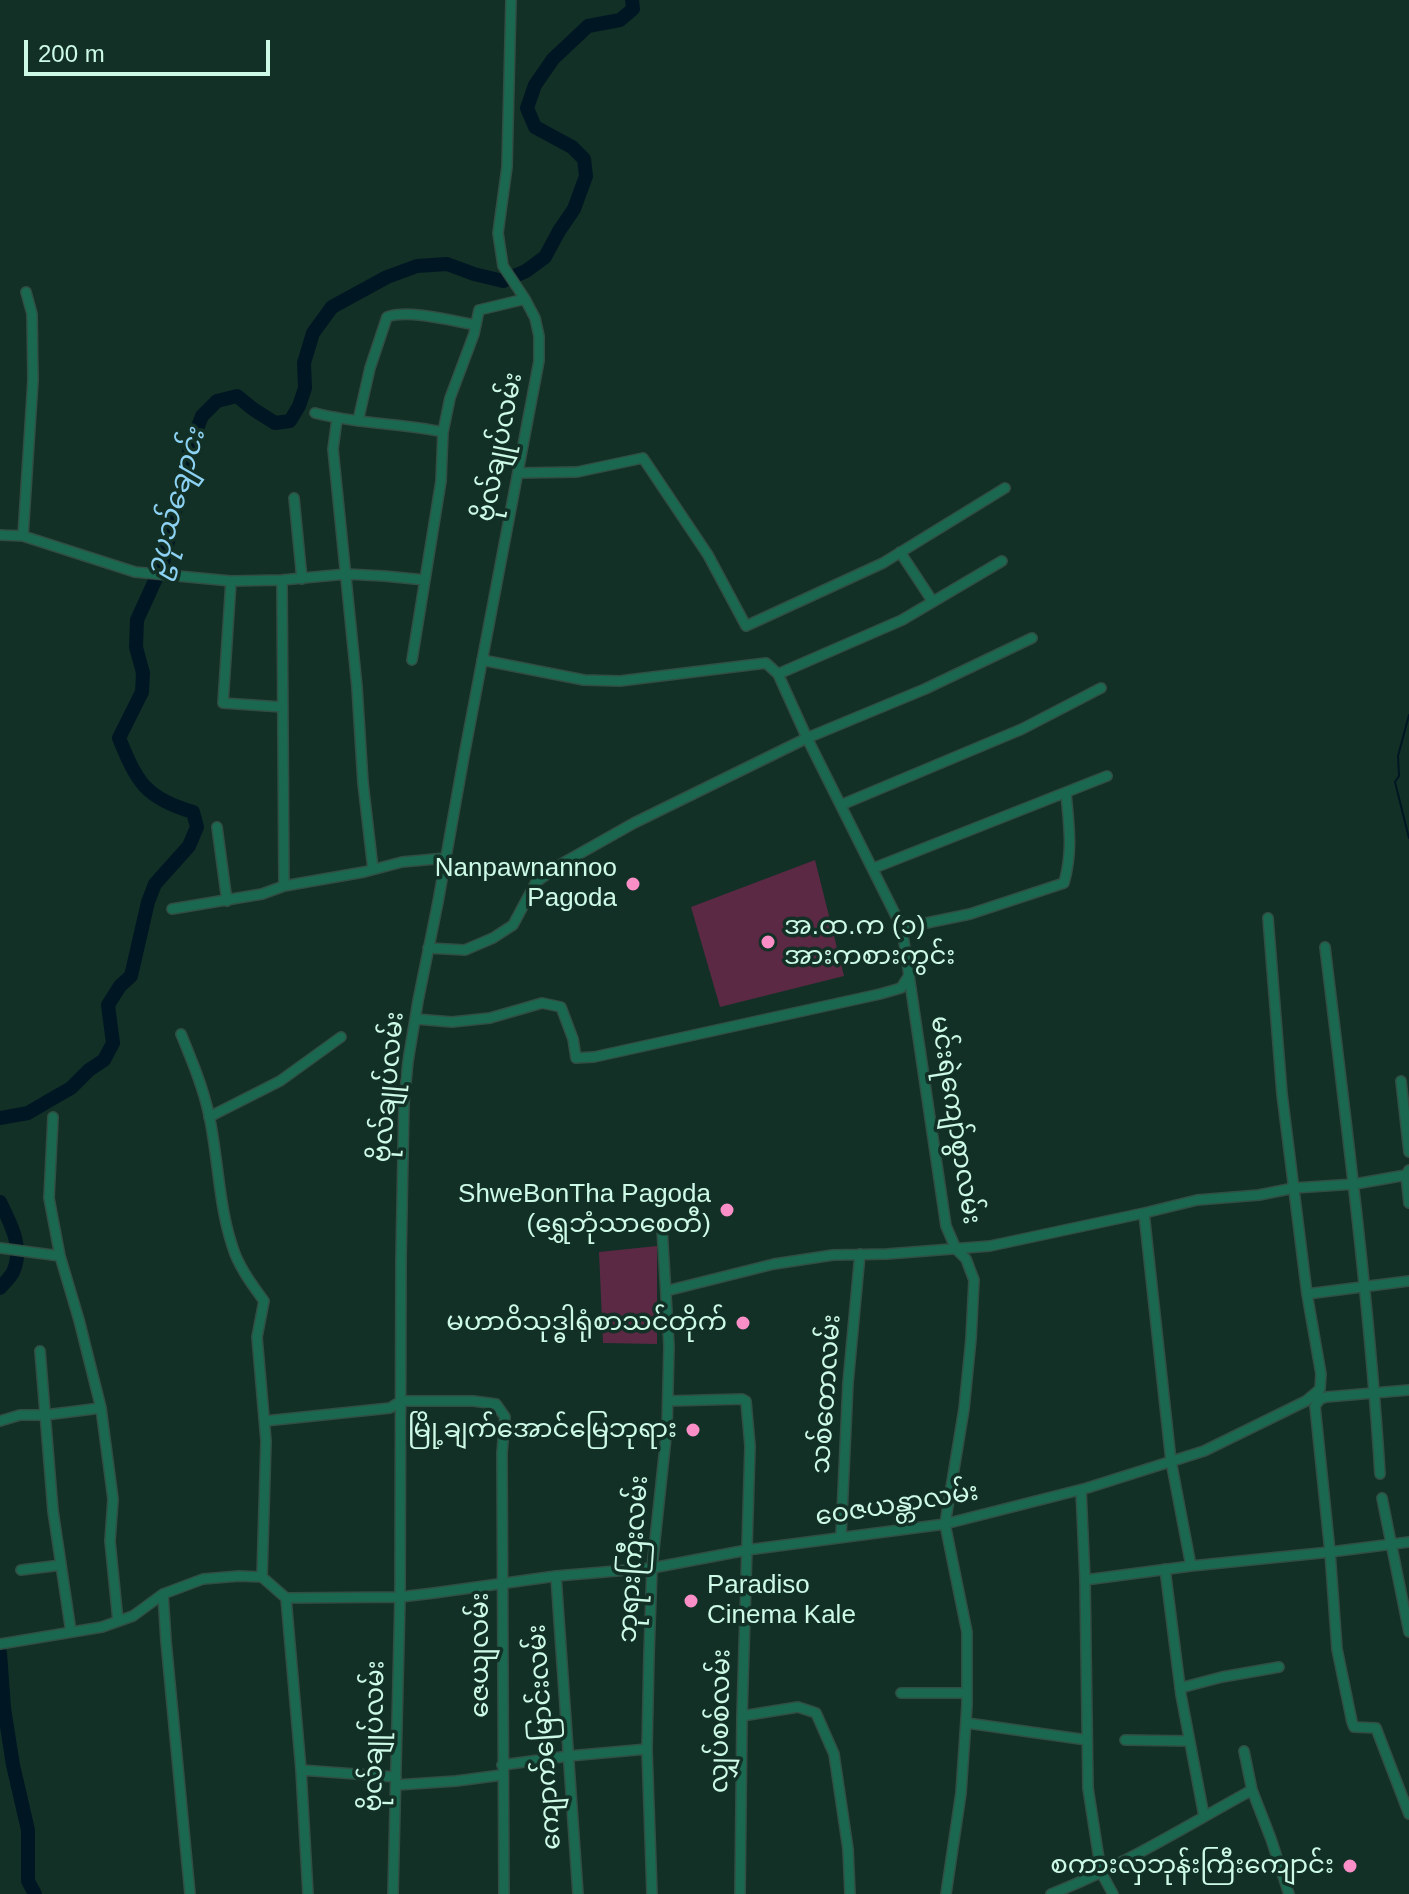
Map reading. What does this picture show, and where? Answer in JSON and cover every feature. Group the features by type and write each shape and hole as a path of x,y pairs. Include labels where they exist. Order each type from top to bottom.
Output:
{"street":[{"name":"ဗိုလ်ချုပ်လမ်း","path":"393,1894 400,1597 404,1103 408,1061 428,948 537,379 540,343 535,318 503,266 498,233 507,167 511,0"},
{"path":"23,536 33,380 32,314 26,292"},
{"path":"412,660 441,481 443,432 450,398 479,310 525,299"},
{"path":"358,421 370,368 387,317 396,314 426,316 476,325"},
{"path":"315,413 337,419 443,432"},
{"path":"337,419 333,449 373,869"},
{"path":"518,473 577,472 643,458 708,555 746,626 883,563 1005,488"},
{"path":"294,498 302,579"},
{"path":"0,535 23,536 135,572 231,581 346,574 425,580"},
{"path":"900,552 933,602"},
{"path":"482,660 584,680 620,681 766,663 778,674 902,620 1002,561"},
{"path":"282,580 284,886"},
{"path":"231,581 223,703 282,707"},
{"path":"428,948 465,950 493,938 513,925 536,882 563,863 683,798 807,738 925,689 1032,638"},
{"name":"မင်းရဲကျော်စွာလမ်း","path":"778,674 902,928 946,1226 956,1249 966,1259 974,1280 964,1409 945,1524 967,1632 967,1723 961,1793 946,1894"},
{"path":"841,805 1022,729 1101,688"},
{"path":"874,868 1107,776"},
{"path":"902,928 970,914 1064,883 1070,860 1066,793"},
{"path":"217,827 227,901"},
{"path":"172,909 262,894 284,886 402,862 446,858"},
{"name":"ဝေဇယန္တာလမ်း","path":"286,1598 400,1597 556,1576 652,1568 747,1550 945,1524 1081,1490 1204,1451 1306,1401 1320,1389 1321,1374 1307,1294 1282,1094 1268,918"},
{"path":"1325,947 1355,1184 1380,1474"},
{"path":"416,1019 452,1022 490,1018 542,1003 561,1007 573,1039 576,1058 594,1057 880,994 901,988 910,974"},
{"path":"181,1034 200,1079 209,1117 219,1192 235,1254 264,1301 257,1337 266,1441 262,1577"},
{"path":"209,1117 280,1081 341,1037"},
{"path":"1401,1081 1409,1152"},
{"path":"53,1117 49,1198 60,1256 101,1408 113,1499 110,1541 118,1621"},
{"path":"666,1291 774,1264 833,1255 990,1246 1197,1200 1355,1184 1408,1172 1409,1203"},
{"path":"1144,1213 1171,1461 1191,1566"},
{"name":"ဘုရားကြီးလမ်း","path":"652,1894 647,1749 652,1568 667,1428 669,1346 662,1228"},
{"path":"4,1248 60,1256"},
{"name":"သစ်တောလမ်း","path":"841,1536 848,1383 860,1254"},
{"path":"1307,1294 1409,1281"},
{"path":"40,1351 53,1511 71,1632"},
{"path":"1409,1390 1326,1397 1315,1406 1337,1649 1352,1722 1354,1727 1376,1728 1409,1814"},
{"path":"265,1421 390,1408 401,1401"},
{"name":"ဇေယျလမ်း","path":"401,1401 496,1404 505,1417 502,1453 504,1894"},
{"name":"လျှပ်စစ်လမ်း","path":"668,1401 746,1401 750,1446 740,1894"},
{"path":"0,1421 20,1415 101,1408"},
{"path":"1081,1490 1088,1788 1101,1872 1113,1894"},
{"path":"1382,1498 1409,1632"},
{"path":"1085,1580 1409,1542"},
{"path":"21,1570 61,1565"},
{"path":"1165,1569 1180,1688 1204,1816"},
{"name":"ကျောက်မြောင်းလမ်း","path":"556,1576 578,1894"},
{"path":"3,1644 102,1627 133,1616 163,1594 203,1579 262,1577 286,1598 308,1894"},
{"path":"163,1594 190,1894"},
{"path":"1180,1688 1279,1667"},
{"path":"901,1693 967,1693"},
{"path":"742,1716 798,1707 816,1713 834,1754 848,1849 850,1894"},
{"path":"967,1723 1087,1740"},
{"path":"1125,1740 1189,1741"},
{"path":"301,1770 396,1781 456,1781 569,1756 647,1749"},
{"path":"1244,1751 1252,1790 1289,1894"},
{"path":"1051,1894 1101,1872 1252,1790"}],"shaded area":[{"name":"အ.ထ.က (၁) အားကစားကွင်း","path":"815,860 844,976 720,1007 691,907"},
{"path":"657,1246 657,1344 603,1343 599,1252"}],"waterway":[{"name":"ဥပုသ်ချောင်း","path":"0,1118 28,1113 71,1088 104,1060 113,1043 108,1005 120,986 131,976 155,884 189,846 197,827 193,812 164,801 145,786 131,766 119,738 142,692 143,673 136,647 137,620 163,563 191,444 202,416 217,401 237,396 275,423 290,421 305,388 304,363 313,333 332,307 387,277 417,266 447,264 503,281 526,271 545,257 574,209 586,176 584,159 572,147 535,127 527,108 535,85 553,59 588,26 620,20 633,9 632,0"},
{"path":"1409,715 1398,756 1399,776 1395,782 1409,838"},
{"name":"ဥပုသ်ချောင်း","path":"0,1202 17,1245 13,1272 0,1288"},
{"name":"ဥပုသ်ချောင်း","path":"0,1653 13,1765 28,1830 28,1881 35,1894"}],"place":[{"name":"Nanpawnannoo Pagoda","path":"633,884"},
{"name":"အ.ထ.က (၁) အားကစားကွင်း","path":"768,942"},
{"name":"ShweBonTha Pagoda (ရွှေဘုံသာစေတီ)","path":"727,1210"},
{"name":"မဟာဝိသုဒ္ဓါရုံစာသင်တိုက်","path":"743,1323"},
{"name":"မြို့ချက်အောင်မြေဘုရား","path":"693,1430"},
{"name":"Paradiso Cinema Kale","path":"691,1601"},
{"name":"စကားလှဘုန်းကြီးကျောင်း","path":"1350,1866"}]}
